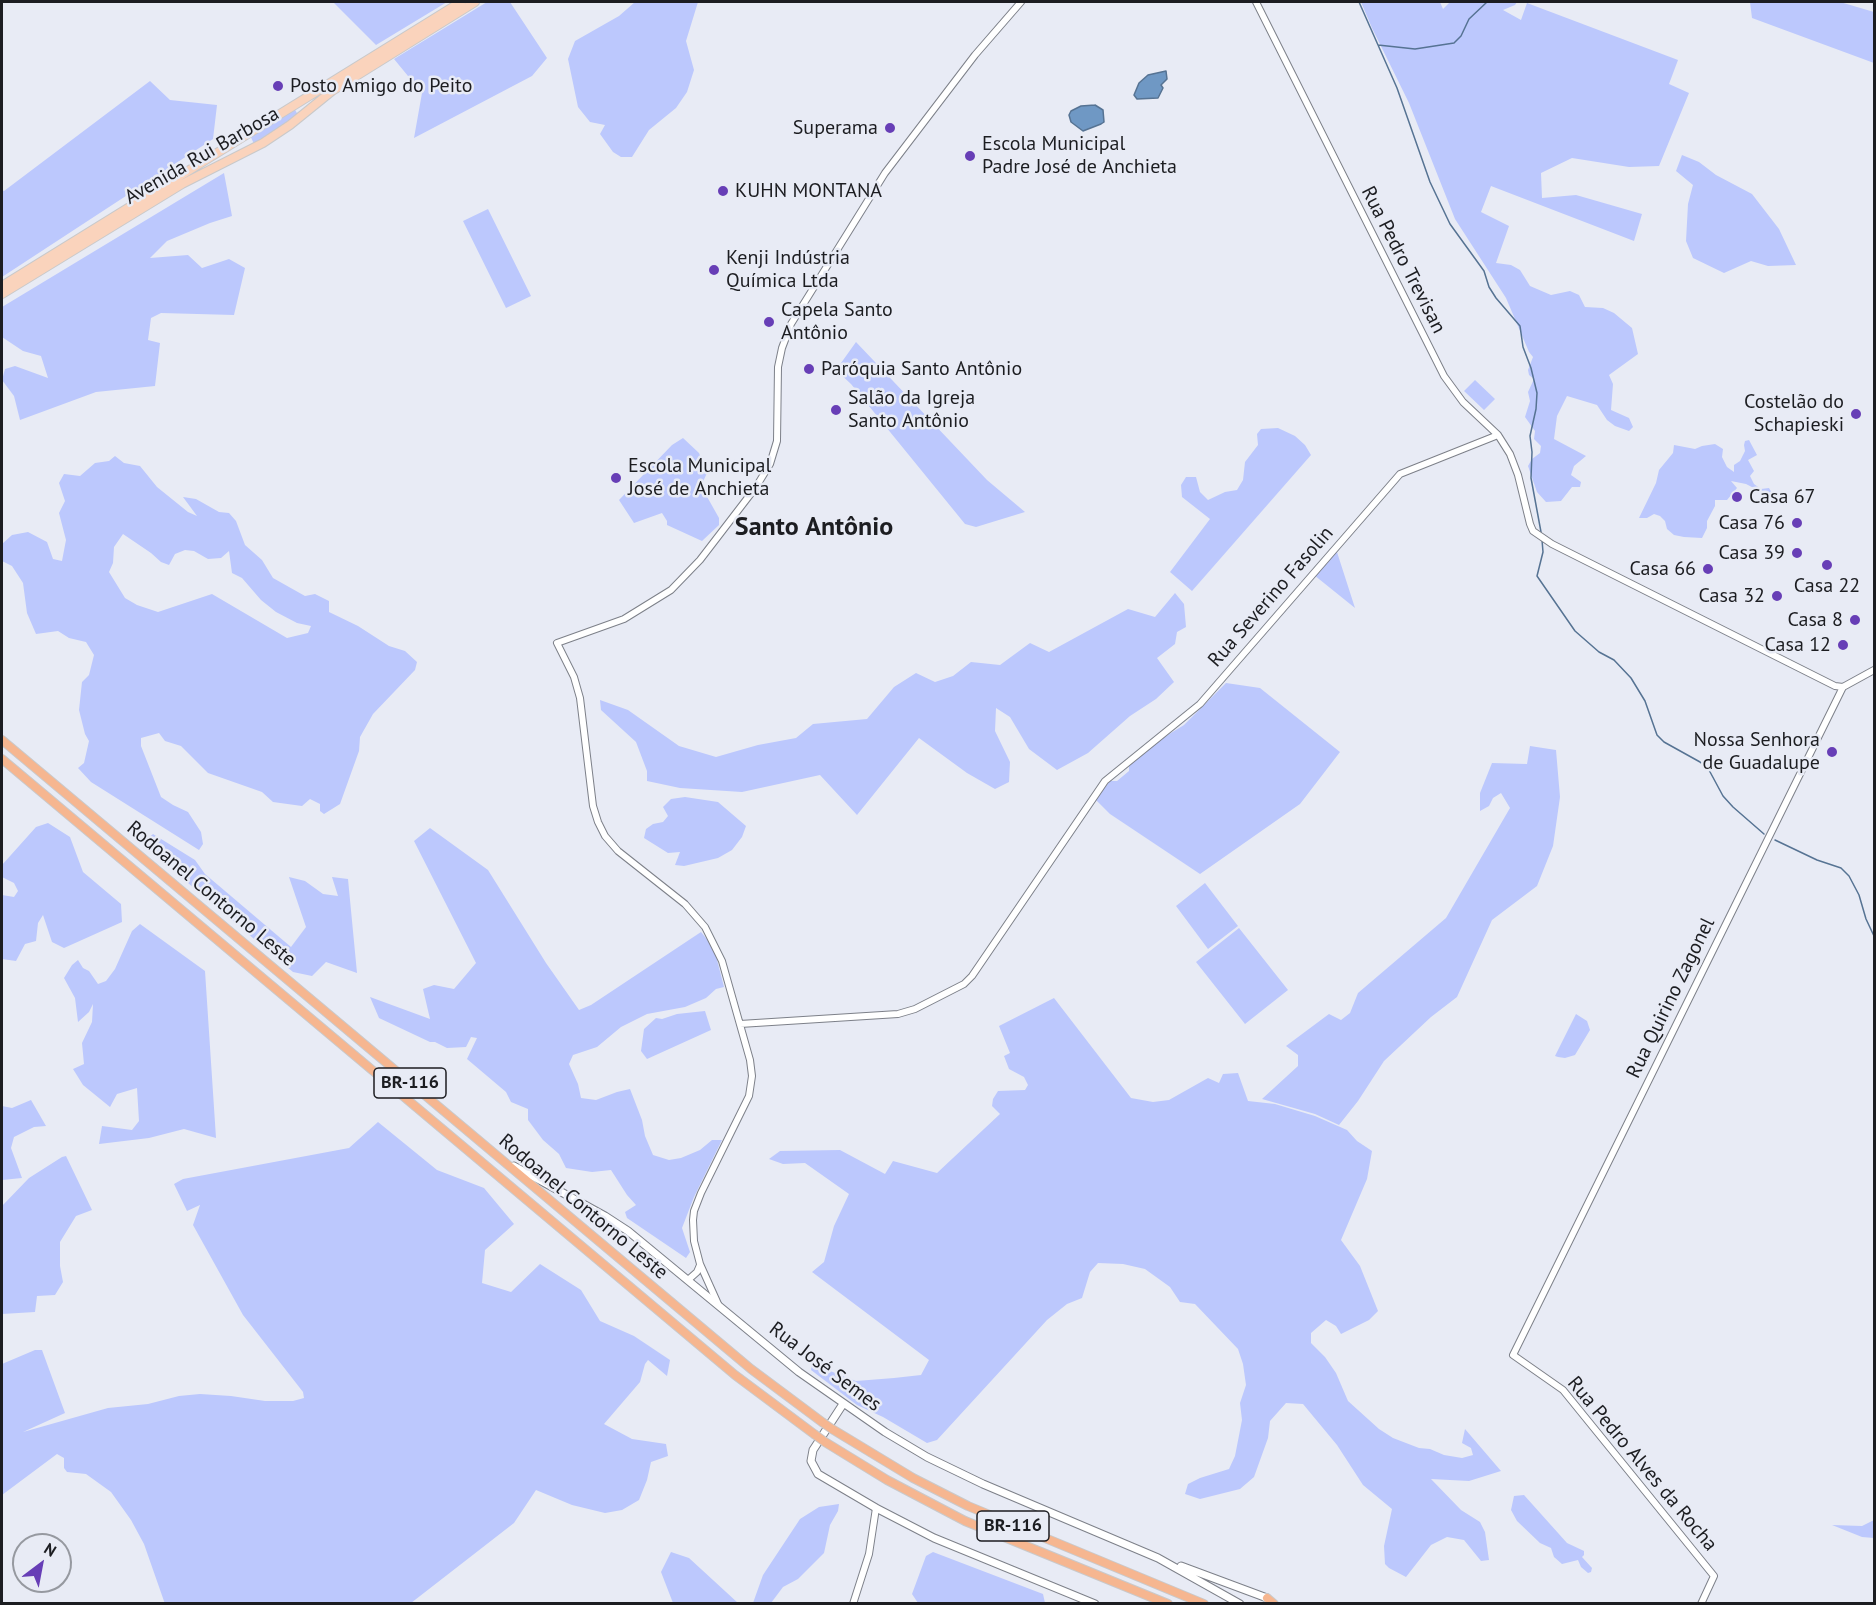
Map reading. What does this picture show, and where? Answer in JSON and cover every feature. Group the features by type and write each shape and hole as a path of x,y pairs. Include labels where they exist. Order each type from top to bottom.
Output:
{"highway":[{"name":"Rodoanel Contorno Leste","path":"2,740 752,1369 822,1422 913,1478 968,1506 1204,1604"},
{"name":"Rodoanel Contorno Leste","path":"2,759 735,1375 825,1442 887,1480 965,1521 1168,1604"}],"main road":[{"name":"Avenida Rui Barbosa","path":"2,286 462,2"},
{"name":"Avenida Rui Barbosa","path":"2,294 173,190 244,154 280,132 332,91 475,2"},
{"path":"240,138 244,146 244,154"},
{"path":"229,145 231,160"},
{"name":"Rua José Semes","path":"499,1158 617,1223 791,1365 843,1404 908,1446 965,1476 1158,1558 1271,1602"},
{"path":"843,1404 815,1445 811,1455 812,1466 823,1478 876,1508 952,1546 1095,1604"},
{"name":"Rua José Semes","path":"1158,1558 1240,1604"}],"street":[{"path":"718,1304 700,1264 693,1232 694,1211 745,1105 751,1086 752,1069 722,961 705,927 685,904 618,851 605,836 598,822 593,806 580,698 574,677 557,643 624,619 671,590 695,565 756,487 770,464 777,441 778,367 791,324 885,173 986,42 1021,2"},
{"name":"Rua Pedro Trevisan","path":"1256,2 1444,376 1463,402 1498,435 1514,464 1530,524 1538,535 1835,686 1843,687"},
{"name":"Rua Severino Fasolin","path":"740,1024 898,1014 915,1009 964,984 972,976 1086,808 1111,776 1200,704 1400,474 1498,435"},
{"path":"1843,687 1875,670"},
{"name":"Rua Quirino Zagonel","path":"1513,1355 1843,687"},
{"path":"688,1280 697,1272 700,1264"},
{"name":"Rua Pedro Alves da Rocha","path":"1513,1355 1563,1390 1713,1576 1701,1604"},
{"path":"853,1604 869,1554 876,1508"},
{"path":"1271,1602 1279,1604"}],"shaded area":[{"path":"333,2 447,2 376,45"},
{"path":"487,2 510,2 547,58 532,76 414,138 422,93 394,59"},
{"path":"635,2 698,2 686,41 694,70 687,92 676,108 649,130 632,157 621,157 613,152 600,134 605,125 590,122 578,107 568,59 575,41 619,16"},
{"path":"1361,2 1440,2 1443,9 1450,2 1517,2 1503,10 1521,20 1527,3 1678,60 1669,84 1689,93 1659,166 1629,167 1572,158 1541,173 1542,198 1576,195 1642,214 1634,241 1491,186 1481,212 1509,226 1496,263 1511,265 1520,270 1530,286 1551,295 1570,291 1579,295 1585,307 1603,308 1614,313 1632,328 1638,354 1609,375 1613,384 1611,410 1629,418 1633,427 1629,431 1615,426 1607,420 1597,405 1567,396 1557,416 1554,439 1586,456 1574,466 1571,475 1581,482 1580,487 1572,487 1561,501 1546,502 1537,492 1528,466 1532,459 1540,453 1541,446 1534,439 1535,431 1525,417 1530,401 1528,392 1534,379 1529,375 1528,370 1533,357 1506,298 1455,219 1409,103"},
{"path":"1750,2 1840,2 1874,12 1874,63 1752,18"},
{"path":"1166,71 1167,79 1161,85 1163,88 1158,98 1137,99 1134,95 1139,83 1148,75"},
{"path":"150,81 170,100 217,105 213,139 2,277 2,190 4,191"},
{"path":"1095,105 1103,110 1104,122 1083,131 1071,122 1069,115 1071,111 1081,106"},
{"path":"294,108 298,115 254,144 250,135"},
{"path":"1682,155 1699,162 1716,175 1752,194 1779,229 1796,265 1768,266 1751,261 1724,273 1693,258 1686,241 1688,204 1693,185 1676,171"},
{"path":"224,173 232,216 167,241 150,258 188,255 202,268 229,259 245,268 234,315 161,313 151,318 148,340 160,343 155,386 96,392 20,420 14,396 2,380 5,369 15,366 48,378 41,356 23,351 2,337 2,307"},
{"path":"488,209 531,296 506,308 463,221"},
{"path":"856,342 987,480 1025,512 976,527 965,524 851,384 836,370"},
{"path":"1475,380 1495,399 1484,410 1464,391"},
{"path":"1278,428 1295,436 1305,445 1311,455 1192,591 1170,572 1210,519 1182,497 1181,485 1186,477 1196,477 1200,492 1208,500 1225,492 1237,490 1243,480 1245,462 1258,445 1257,434 1261,429"},
{"path":"683,438 699,453 707,473 701,486 719,518 719,525 702,541 667,525 662,513 634,523 619,500 672,445"},
{"path":"1749,440 1757,455 1748,460 1754,471 1750,476 1754,484 1761,489 1769,488 1773,495 1771,497 1746,484 1731,481 1737,488 1727,500 1715,500 1715,506 1702,538 1674,535 1667,529 1665,521 1654,514 1647,518 1639,518 1656,483 1659,470 1673,453 1674,445 1695,449 1715,444 1723,449 1722,457 1727,467 1734,472 1734,465 1740,461 1745,451 1745,441"},
{"path":"115,456 124,463 140,466 157,487 188,512 197,516 183,497 196,499 219,512 229,513 236,521 245,545 262,560 273,578 305,596 315,594 329,601 329,612 358,626 389,646 405,651 417,662 415,670 373,714 360,737 359,751 340,804 324,814 320,811 320,804 310,799 302,806 273,802 262,792 208,773 181,746 165,741 159,733 141,738 141,746 161,797 188,812 201,832 203,844 199,850 91,782 78,768 84,763 89,741 79,710 82,682 89,675 94,655 86,642 69,638 58,631 36,634 27,613 23,583 12,566 2,561 2,544 12,535 28,532 47,542 53,559 62,561 66,540 59,513 65,501 59,483 64,474 80,476 95,463 109,461","holes":["123,534 161,562 169,565 175,554 185,550 194,551 208,559 221,558 229,551 232,573 242,578 261,600 276,612 297,623 311,626 308,633 287,638 212,594 158,612 137,605 125,598 109,572 113,563 114,547"]},
{"path":"1336,549 1355,608 1314,575"},
{"path":"1175,593 1184,604 1186,627 1177,632 1175,644 1157,658 1174,682 1088,753 1057,770 1029,749 1010,717 996,708 995,731 1010,762 1009,782 995,789 967,773 919,738 857,815 820,775 742,792 680,788 647,781 647,771 636,742 601,710 600,700 628,710 679,746 716,757 758,745 796,738 813,724 867,719 894,687 916,673 935,682 953,676 971,662 1000,665 1030,643 1049,652 1128,609 1155,617"},
{"path":"1226,683 1260,688 1340,752 1300,804 1200,874 1110,814 1095,799 1110,781 1117,781 1129,771 1129,766 1153,744 1184,725"},
{"path":"1530,746 1556,750 1560,797 1553,846 1537,886 1492,920 1457,997 1431,1017 1384,1061 1339,1125 1315,1114 1262,1099 1298,1066 1298,1055 1286,1046 1329,1014 1341,1020 1350,1013 1358,993 1446,918 1510,808 1501,793 1493,798 1489,806 1480,811 1480,793 1492,763 1527,764"},
{"path":"685,797 718,802 746,826 742,837 732,850 718,858 684,866 675,865 680,852 668,853 644,838 646,829 653,824 663,822 668,816 663,807 671,799"},
{"path":"48,823 70,837 83,872 121,904 122,922 64,948 52,942 43,915 38,923 36,941 25,944 16,961 2,959 2,895 14,897 18,891 14,883 2,877 2,865 36,827"},
{"path":"430,828 488,870 546,963 579,1010 591,1005 701,932 714,948 724,987 716,989 706,998 685,1007 647,1014 621,1027 597,1047 573,1055 569,1064 578,1084 581,1098 596,1100 630,1089 653,1155 669,1160 681,1158 700,1150 712,1140 722,1140 694,1197 682,1228 690,1252 686,1258 627,1218 625,1212 636,1205 611,1170 592,1172 566,1168 559,1154 543,1140 528,1120 528,1109 511,1102 506,1092 467,1059 477,1038 471,1037 466,1047 447,1048 379,1018 370,997 430,1019 423,989 434,985 454,989 476,963 414,841"},
{"path":"153,834 195,860 205,874 291,947 306,927 289,877 305,881 323,894 338,896 332,877 348,879 357,973 326,962 312,976 293,972 142,844"},
{"path":"1205,883 1238,926 1208,949 1176,906"},
{"path":"140,924 205,971 216,1138 184,1129 149,1138 99,1144 102,1126 132,1130 139,1121 137,1088 117,1094 110,1107 83,1085 73,1069 84,1064 82,1043 92,1022 93,1004 89,1012 78,1022 75,998 64,978 78,960 98,984 106,981 115,969 132,931"},
{"path":"1239,928 1288,990 1245,1024 1196,962"},
{"path":"1054,998 1131,1098 1153,1102 1169,1100 1208,1078 1219,1083 1223,1074 1238,1073 1248,1101 1275,1104 1315,1116 1347,1130 1357,1141 1372,1151 1367,1179 1341,1240 1360,1266 1378,1311 1369,1320 1341,1334 1336,1326 1326,1320 1311,1333 1311,1343 1336,1373 1348,1401 1379,1429 1393,1438 1419,1448 1462,1458 1473,1455 1471,1448 1462,1443 1465,1429 1501,1471 1469,1481 1431,1479 1461,1510 1480,1522 1485,1532 1489,1560 1481,1561 1464,1540 1447,1537 1431,1545 1406,1577 1389,1568 1385,1564 1384,1546 1392,1509 1363,1485 1337,1445 1303,1404 1286,1403 1270,1421 1268,1438 1254,1477 1240,1489 1200,1499 1185,1494 1188,1484 1229,1469 1235,1456 1242,1420 1240,1403 1246,1385 1243,1364 1238,1349 1195,1304 1180,1302 1170,1287 1145,1269 1123,1264 1098,1263 1090,1272 1082,1298 1067,1304 1047,1320 937,1440 927,1443 883,1417 857,1405 811,1370 812,1364 856,1381 894,1378 921,1375 929,1360 812,1272 824,1262 834,1226 849,1194 805,1163 783,1164 769,1159 780,1151 840,1150 885,1174 893,1161 937,1173 1000,1114 992,1106 998,1091 1025,1090 1028,1085 1024,1077 1009,1069 1004,1056 1010,1053 999,1026"},
{"path":"705,1011 711,1030 647,1059 641,1051 644,1029 656,1018 662,1019 677,1014"},
{"path":"1576,1014 1587,1021 1590,1030 1575,1055 1565,1058 1555,1056"},
{"path":"31,1100 46,1126 34,1127 14,1137 11,1148 22,1178 2,1180 2,1106 12,1108"},
{"path":"378,1122 437,1170 484,1188 514,1224 485,1250 482,1283 511,1292 540,1264 581,1290 600,1321 634,1336 670,1360 667,1376 648,1360 640,1382 604,1424 632,1439 666,1444 668,1456 651,1462 639,1500 622,1510 605,1513 572,1505 536,1490 514,1523 411,1603 165,1604 144,1544 131,1520 111,1492 86,1474 67,1472 64,1468 64,1458 57,1454 2,1495 2,1364 35,1350 42,1350 65,1413 23,1432 108,1408 148,1404 179,1396 200,1394 265,1401 293,1401 304,1398 303,1392 243,1315 193,1225 200,1205 187,1211 174,1184 183,1179 349,1148"},
{"path":"66,1156 92,1210 76,1216 60,1242 63,1282 55,1295 37,1296 35,1312 2,1314 2,1206 29,1178"},
{"path":"1524,1495 1567,1543 1584,1551 1582,1557 1592,1568 1591,1572 1588,1573 1581,1567 1578,1560 1562,1564 1554,1557 1551,1548 1540,1543 1517,1521 1511,1510 1514,1496"},
{"path":"839,1504 838,1511 830,1525 824,1553 798,1579 783,1587 771,1603 753,1603 763,1575 800,1519 819,1507"},
{"path":"1874,1520 1874,1538 1862,1537 1832,1525 1862,1526"},
{"path":"671,1552 689,1558 738,1603 673,1603 661,1572"},
{"path":"933,1552 1043,1594 1045,1603 918,1603 912,1594 926,1556"}],"waterway":[{"path":"1359,2 1397,88 1430,182 1450,224 1484,271 1489,287 1496,298 1520,326 1523,347 1537,393 1530,436 1531,478 1541,532"},
{"path":"1378,45 1415,49 1454,43 1461,36 1469,19 1487,2"},
{"path":"1542,540 1543,552 1537,576 1575,631 1599,652 1614,660 1631,678 1645,701 1657,735 1664,742 1700,762 1709,770 1723,796 1764,834"},
{"path":"1775,840 1817,860 1841,868 1849,876 1859,895 1874,936"}],"place":[{"name":"Posto Amigo do Peito","path":"278,86"},
{"name":"Superama","path":"890,128"},
{"name":"Escola Municipal Padre José de Anchieta","path":"970,156"},
{"name":"KUHN MONTANA","path":"723,191"},
{"name":"Kenji Indústria Química Ltda","path":"714,270"},
{"name":"Capela Santo Antônio","path":"769,322"},
{"name":"Paróquia Santo Antônio","path":"809,369"},
{"name":"Salão da Igreja Santo Antônio","path":"836,410"},
{"name":"Costelão do Schapieski","path":"1856,414"},
{"name":"Escola Municipal José de Anchieta","path":"616,478"},
{"name":"Casa 67","path":"1737,497"},
{"name":"Casa 76","path":"1797,523"},
{"name":"Casa 39","path":"1797,553"},
{"name":"Casa 22","path":"1827,565"},
{"name":"Casa 66","path":"1708,569"},
{"name":"Casa 32","path":"1777,596"},
{"name":"Casa 8","path":"1855,620"},
{"name":"Casa 12","path":"1843,645"},
{"name":"Nossa Senhora de Guadalupe","path":"1832,752"}],"district":[{"name":"Santo Antônio","path":"814,528"}]}
